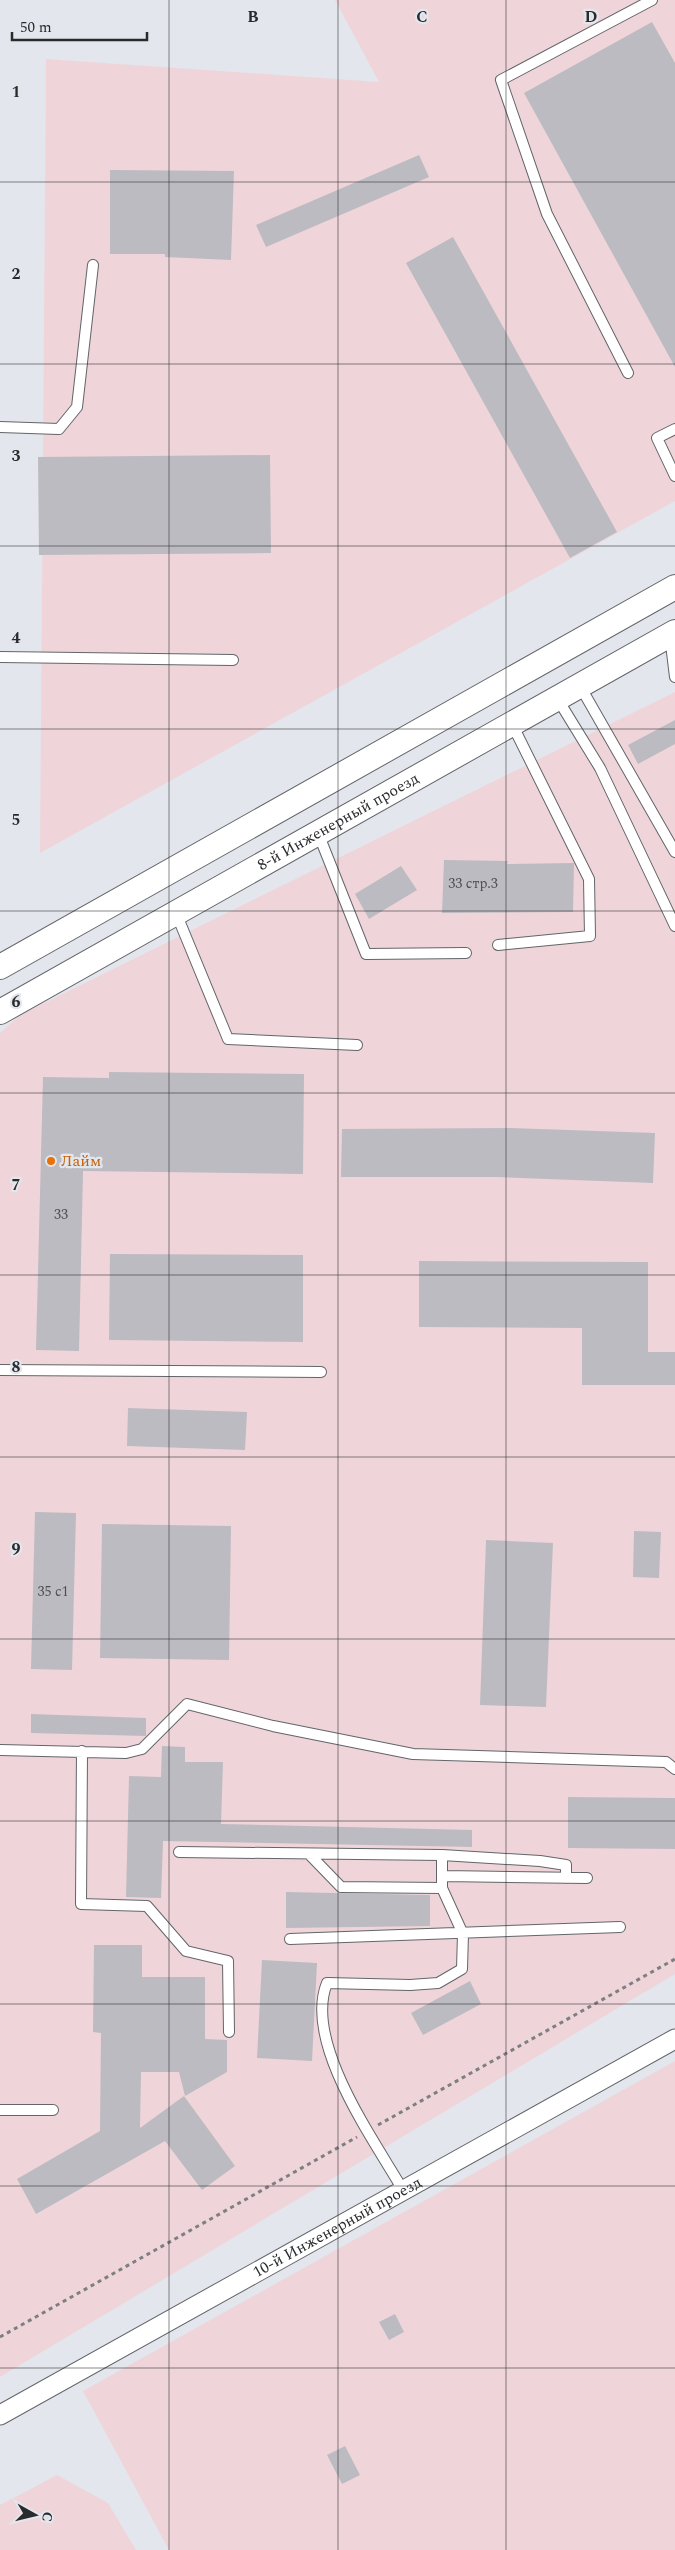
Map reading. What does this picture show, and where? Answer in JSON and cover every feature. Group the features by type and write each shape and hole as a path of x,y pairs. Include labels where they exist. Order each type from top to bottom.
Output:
{"street":[{"path":"0,967 675,587"},
{"name":"8-й Инженерный проезд","path":"0,1012 672,634"},
{"name":"10-й Инженерный проезд","path":"0,2415 675,2038"}],"lane":[{"path":"628,373 547,214 501,80 652,0"},
{"path":"0,428 59,429 77,408 93,265"},
{"path":"675,429 657,438 675,476"},
{"path":"672,634 675,677"},
{"path":"0,657 234,660"},
{"path":"580,686 675,852"},
{"path":"557,698 600,768 675,926"},
{"path":"498,945 590,936 589,879 512,724"},
{"path":"318,833 366,954 466,953"},
{"path":"176,913 228,1039 357,1045"},
{"path":"0,1370 321,1372"},
{"path":"0,1750 126,1753 142,1749 188,1704 273,1726 412,1754 666,1762 675,1769"},
{"path":"82,1751 81,1904 147,1906 186,1951 228,1961 228,2032"},
{"path":"179,1852 442,1855 540,1861 566,1865 566,1878"},
{"path":"310,1854 341,1887 442,1888"},
{"path":"403,2190 337,2074 324,2034 323,1992 327,1983 410,1985 438,1983 462,1969 463,1934 442,1888 444,1876 442,1855"},
{"path":"444,1876 588,1878"},
{"path":"290,1939 620,1927"},
{"path":"0,2110 53,2110"}],"path":[{"path":"0,2337 675,1959"}],"shaded area":[{"path":"335,0 675,0 675,501 40,853 46,59 379,82"},
{"path":"675,692 675,1974 0,2377 0,1033 20,1015"},
{"path":"675,2061 675,2550 169,2550 83,2391"},
{"path":"57,2475 108,2503 136,2550 0,2550 0,2505"}],"building":[{"path":"652,22 675,63 675,367 524,93"},
{"path":"419,155 429,177 266,247 256,225"},
{"path":"110,170 234,171 231,260 165,257 165,254 110,254"},
{"path":"453,237 617,532 570,558 406,263"},
{"path":"270,455 271,553 39,555 38,457"},
{"path":"675,720 675,744 638,764 628,745"},
{"path":"444,860 508,861 507,864 574,863 573,912 442,913"},
{"path":"401,866 417,890 369,919 355,894"},
{"path":"109,1072 304,1074 303,1174 83,1171 79,1351 36,1350 43,1077 109,1078"},
{"path":"510,1128 655,1133 653,1183 496,1177 341,1177 342,1129"},
{"path":"110,1254 303,1255 303,1342 109,1340"},
{"path":"419,1261 648,1262 648,1352 675,1352 675,1385 582,1385 582,1328 419,1327"},
{"path":"128,1408 247,1412 245,1450 127,1446"},
{"path":"35,1512 76,1513 72,1670 31,1669"},
{"path":"102,1524 231,1526 229,1660 100,1658"},
{"path":"634,1531 661,1532 659,1578 633,1577"},
{"path":"486,1540 553,1543 546,1707 480,1705"},
{"path":"31,1714 146,1718 146,1736 31,1733"},
{"path":"162,1746 185,1747 185,1762 223,1762 221,1824 472,1830 472,1847 163,1841 161,1898 126,1897 129,1776 161,1777"},
{"path":"568,1797 675,1798 675,1849 568,1848"},
{"path":"286,1892 430,1895 430,1926 286,1928"},
{"path":"94,1945 142,1945 142,1977 205,1977 205,2039 227,2040 227,2072 185,2096 179,2072 141,2072 140,2128 184,2096 235,2166 202,2190 165,2141 36,2214 17,2179 100,2131 101,2033 93,2032"},
{"path":"262,1960 317,1963 312,2061 257,2058"},
{"path":"470,1981 481,2004 423,2035 411,2013"},
{"path":"395,2314 404,2332 389,2340 379,2322"},
{"path":"345,2446 360,2475 342,2484 327,2455"}],"place":[{"name":"Лайм","path":"51,1161"}]}
